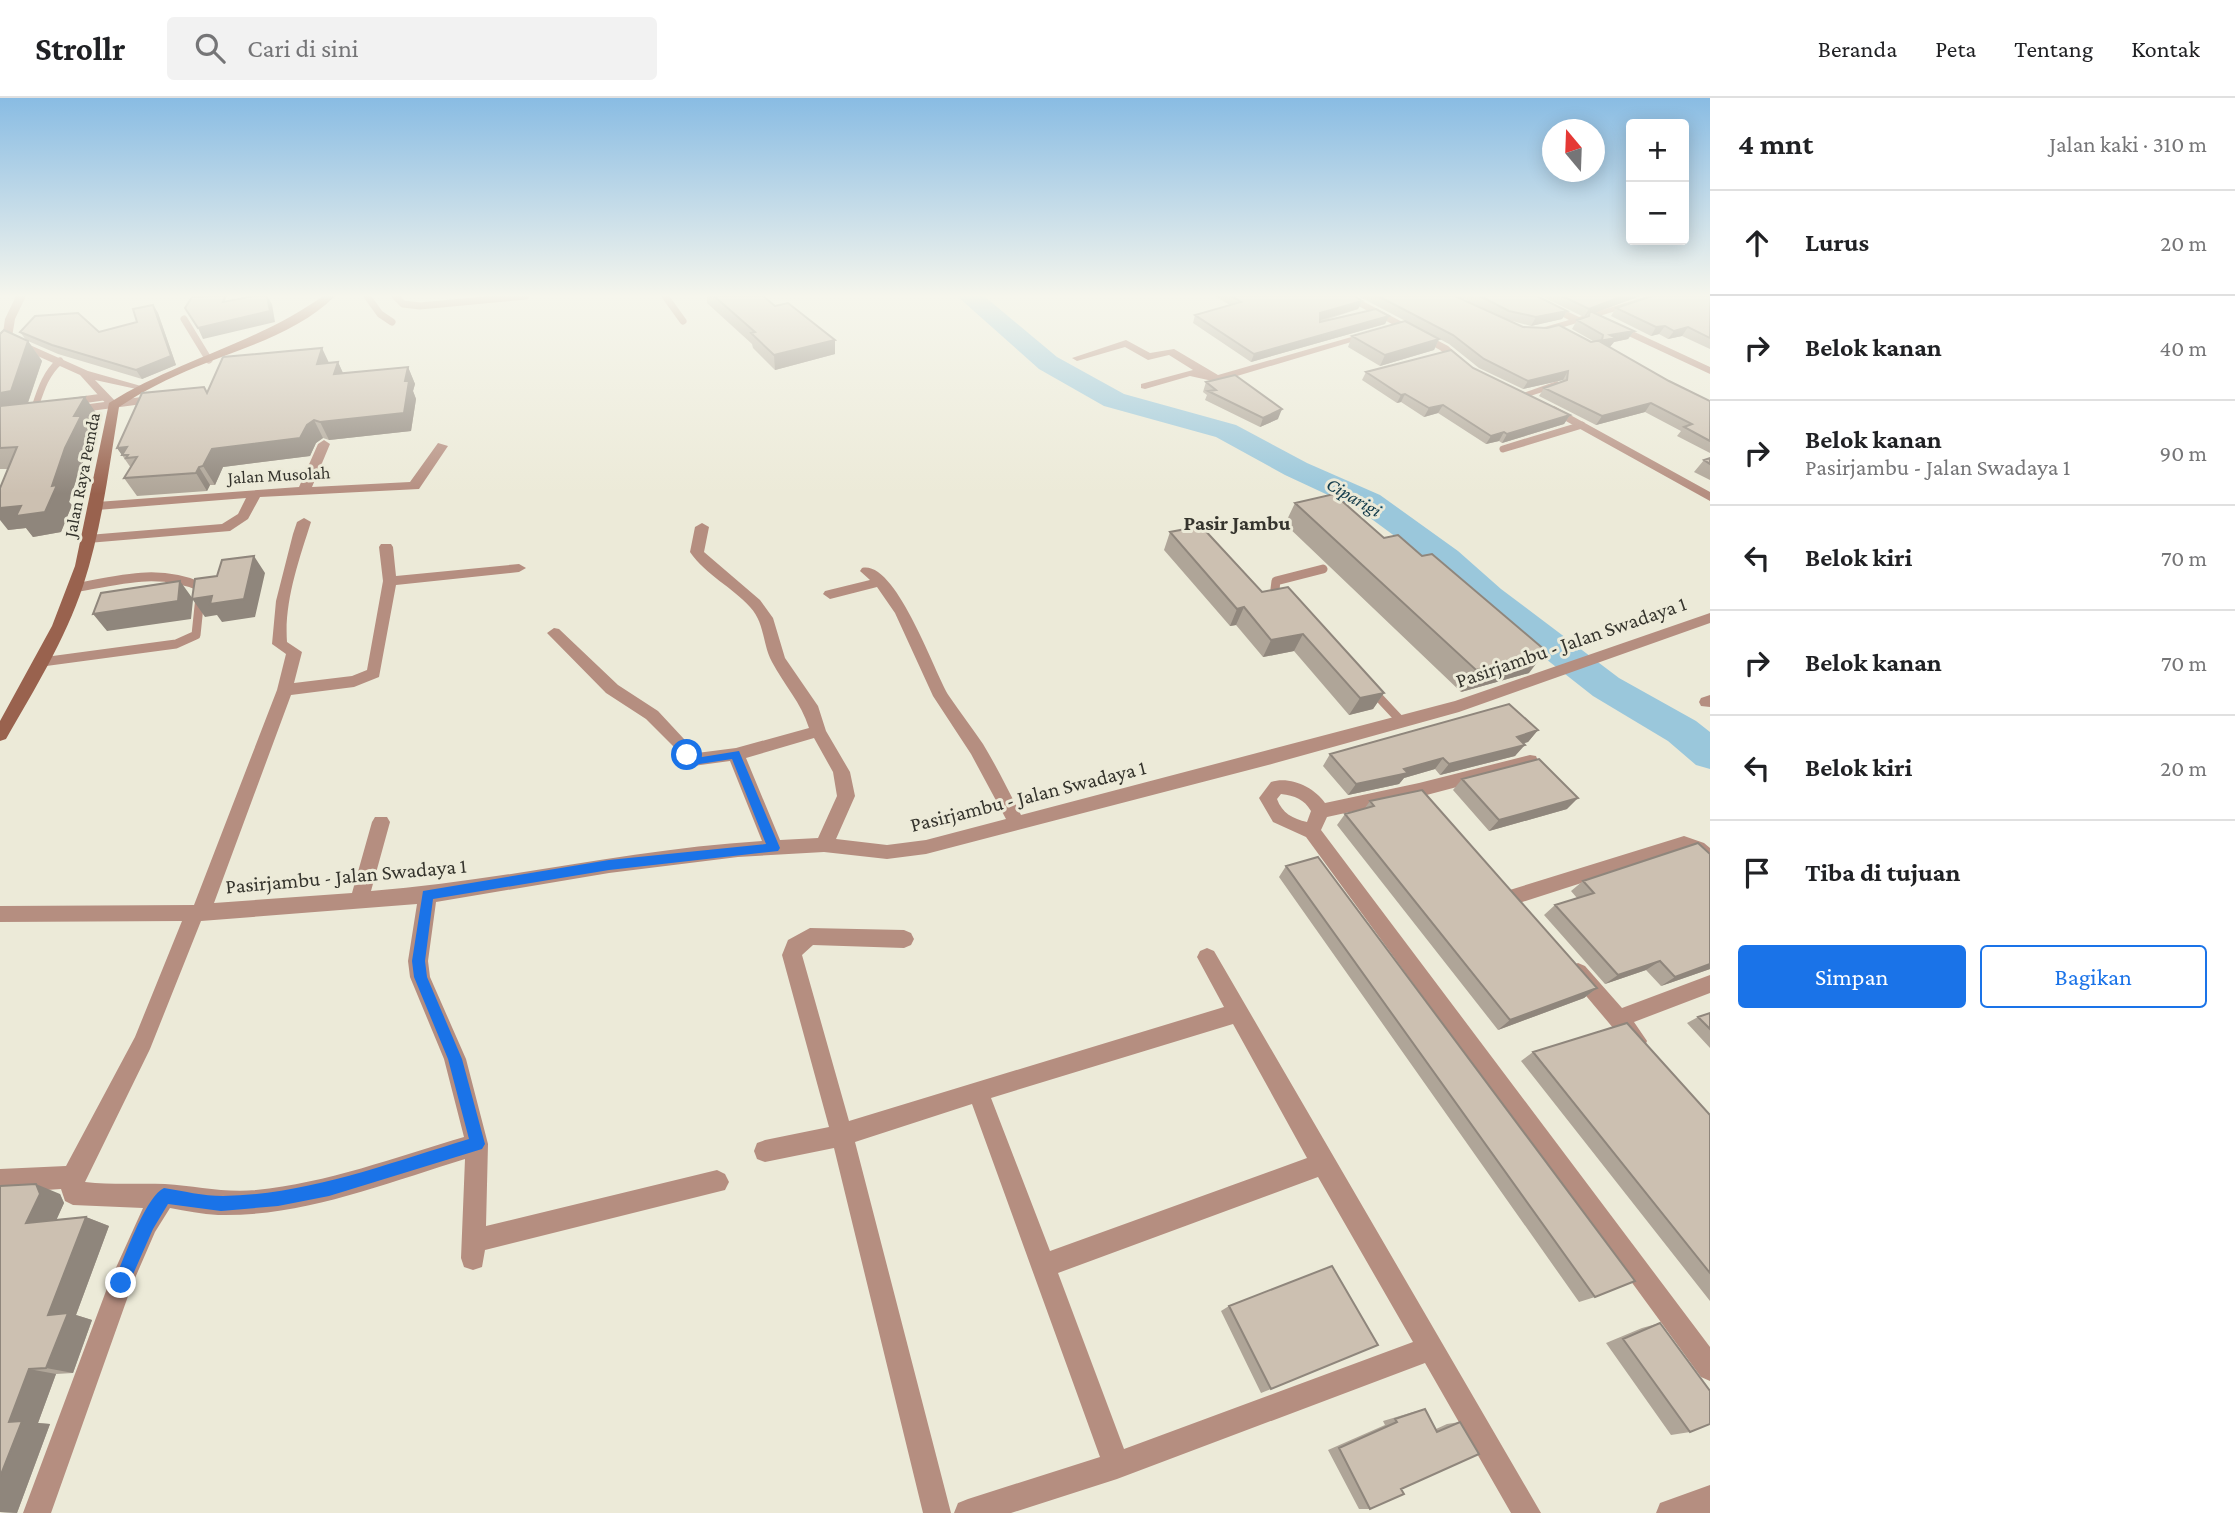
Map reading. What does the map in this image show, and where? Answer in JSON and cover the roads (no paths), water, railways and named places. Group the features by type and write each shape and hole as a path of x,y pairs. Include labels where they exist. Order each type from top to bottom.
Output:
{"main road":[{"name":"Jalan Raya Pemda","path":"0,735 42,662 75,589 97,506 108,401 203,362"}],"street":[{"path":"62,362 84,373 137,388"},
{"path":"1189,362 1217,379 1276,362"},
{"path":"1462,362 1474,372"},
{"path":"1693,362 1710,370"},
{"path":"84,373 108,401"},
{"path":"1145,386 1182,373 1206,373"},
{"path":"1524,394 1557,384"},
{"path":"1512,389 1710,497"},
{"path":"304,491 324,444"},
{"name":"Jalan Musolah","path":"97,506 255,493 414,486 442,446"},
{"path":"88,539 226,528 243,516 255,493"},
{"path":"304,522 295,551 279,629 280,645 294,652 285,690 198,912 143,1042 73,1177 73,1193 117,1197 164,1196 221,1203 278,1198 329,1188 477,1144"},
{"path":"702,527 696,545 699,557 755,603 768,621 778,659 810,706 818,731 841,772 846,796 824,845"},
{"path":"285,690 354,681 374,673 390,581 386,547"},
{"path":"390,581 519,568"},
{"path":"867,571 881,582 902,612 941,696 978,751 1016,822"},
{"path":"830,594 881,582"},
{"name":"Pasirjambu - Jalan Swadaya 1","path":"0,914 198,912 428,895 609,865 774,848 824,845 887,852 926,847 1268,759 1459,706 1710,618"},
{"path":"554,633 612,690 652,715 685,748 690,759 702,761 736,754 818,731"},
{"path":"736,754 774,848"},
{"path":"1530,761 1316,821 1710,1368"},
{"path":"1419,790 1436,809"},
{"path":"359,900 381,822"},
{"path":"1530,917 1509,892 1684,843 1698,848 1710,860"},
{"path":"428,895 418,961 420,977 455,1059 477,1144 473,1250 717,1182"},
{"path":"904,939 810,936 800,941 792,952 842,1135 936,1513"},
{"path":"1207,957 1322,1164 1527,1513"},
{"path":"1565,958 1655,1060"},
{"path":"1618,1019 1710,984"},
{"path":"765,1151 842,1135 1237,1013"},
{"path":"978,1091 1117,1465"},
{"path":"1043,1266 1322,1164"},
{"path":"0,1181 73,1177"},
{"path":"37,1513 121,1283 147,1224 164,1196"},
{"path":"968,1513 1001,1508 1432,1348"},
{"path":"1670,1513 1710,1499"}],"lane":[{"path":"55,405 36,407 50,368 59,362"},
{"path":"108,401 65,407 108,401 156,399"},
{"path":"37,415 51,413"},
{"path":"1503,449 1582,425"},
{"path":"1291,607 1275,589 1276,581 1323,569"},
{"path":"42,662 176,643 196,635 201,587 193,583 160,576 75,589"},
{"path":"1364,683 1401,721"}],"waterway":[{"name":"Ciparigi","path":"1047,362 1114,400 1226,431 1296,469 1369,502 1446,558 1489,597 1606,687 1682,731 1710,754"}],"district":[{"name":"Pasir Jambu","path":"1237,523"}]}
